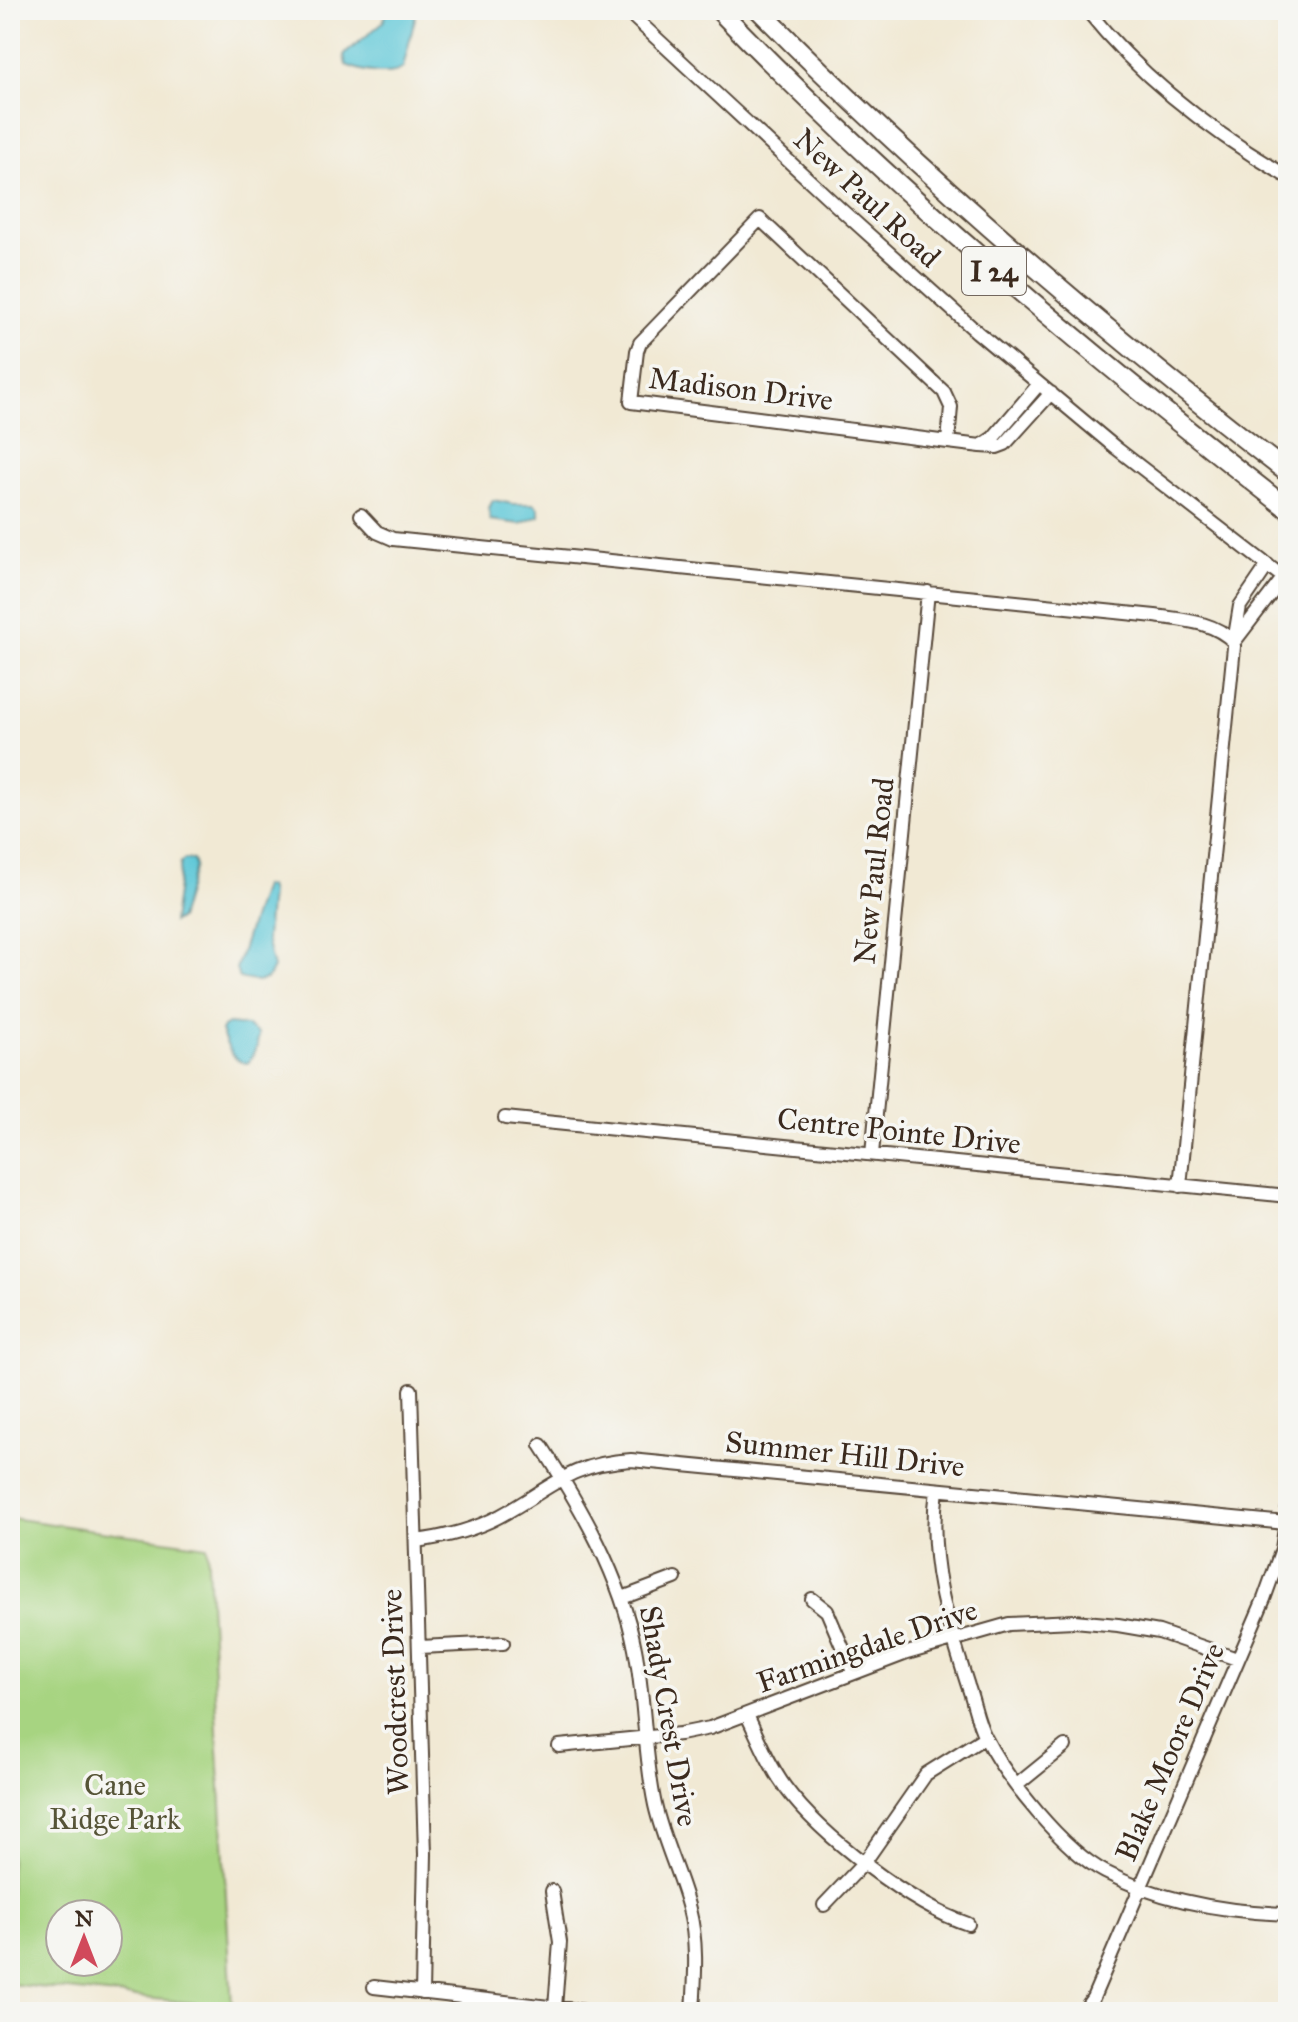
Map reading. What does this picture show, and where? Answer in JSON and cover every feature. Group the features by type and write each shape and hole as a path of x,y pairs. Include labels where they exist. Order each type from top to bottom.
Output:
{"highway":[{"name":"I 24","path":"719,10 822,112 994,271 1100,360 1288,509"},
{"name":"I 24","path":"759,10 944,189 1082,308 1288,473"}],"street":[{"name":"New Paul Road","path":"626,10 898,263 1116,448 1286,579 1234,642"},
{"path":"1087,10 1150,78 1228,139 1288,177"},
{"name":"Madison Drive","path":"948,442 951,407 944,392 760,219 640,343 637,351 631,402 948,442 981,446 1051,393"},
{"name":"Madison Drive","path":"1020,418 1039,384"},
{"path":"361,515 372,529 393,539 1181,620 1219,629 1234,642"},
{"path":"1180,1186 1234,642 1240,606 1268,565"},
{"name":"New Paul Road","path":"872,1154 928,592"},
{"name":"Centre Pointe Drive","path":"505,1118 1288,1196"},
{"name":"Woodcrest Drive","path":"411,1390 425,1854 422,1993"},
{"name":"Shady Crest Drive","path":"541,1445 562,1477 622,1598 635,1651 649,1776 656,1809 689,1910 696,1973 693,2012"},
{"name":"Summer Hill Drive","path":"416,1541 469,1530 500,1516 562,1477 602,1462 631,1460 1286,1523"},
{"path":"937,1490 933,1549 953,1640 985,1737 1017,1785 1059,1836 1104,1872 1141,1888 1193,1902 1288,1914"},
{"name":"Blake Moore Drive","path":"1083,2012 1093,1998 1141,1888 1277,1562 1288,1507"},
{"path":"622,1598 675,1578"},
{"path":"812,1599 827,1611 853,1672"},
{"name":"Farmingdale Drive","path":"559,1746 710,1728 907,1653 1009,1624 1074,1621 1159,1632 1237,1659"},
{"path":"420,1647 503,1643"},
{"path":"747,1715 785,1787 808,1814 864,1863 946,1916 968,1924"},
{"path":"824,1905 864,1863 926,1774 985,1737"},
{"path":"1017,1785 1065,1746"},
{"path":"552,1891 560,1942 555,2008"},
{"path":"374,1987 594,2012"}],"green space":[{"name":"Cane Ridge Park","path":"10,1518 207,1546 232,2007 10,1984"}],"water":[{"path":"388,10 417,10 403,68 383,73 346,65 344,55 383,22"},
{"path":"493,500 535,504 539,516 520,524 490,520 489,508"},
{"path":"193,860 195,866 179,919 173,922 181,862"},
{"path":"263,886 268,887 270,893 266,938 273,968 267,979 258,982 239,978 236,969"},
{"path":"228,1024 247,1026 258,1034 257,1047 248,1063 237,1059 228,1047 221,1031"}]}
